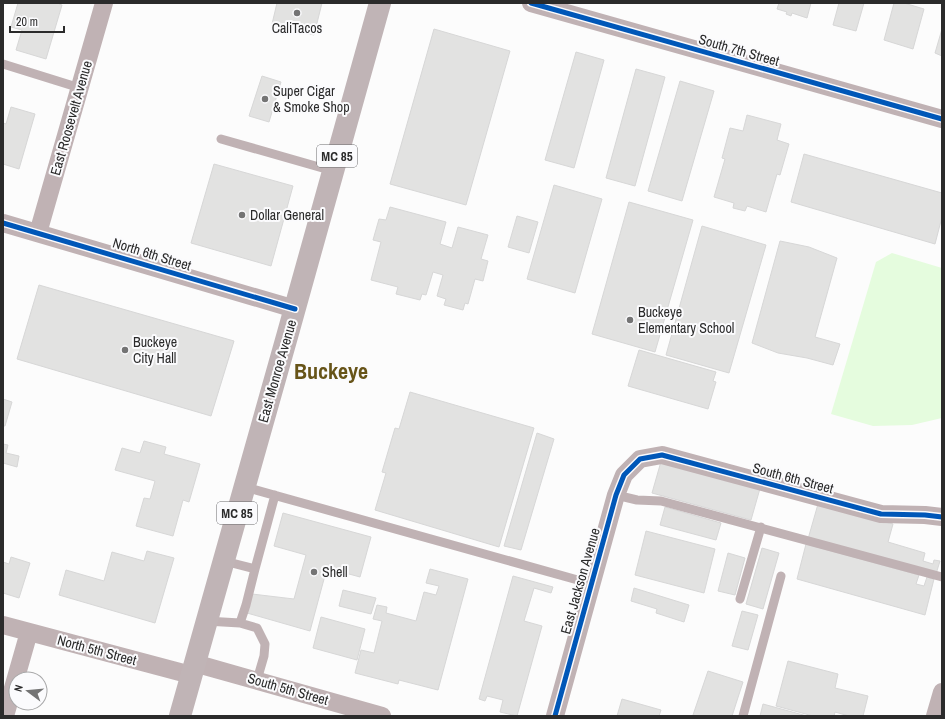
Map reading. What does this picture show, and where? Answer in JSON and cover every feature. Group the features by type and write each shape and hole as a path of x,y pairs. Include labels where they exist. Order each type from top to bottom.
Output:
{"main road":[{"name":"East Monroe Avenue","path":"180,716 380,3"}],"street":[{"name":"East Roosevelt Avenue","path":"38,233 104,3"},
{"name":"South 7th Street","path":"530,3 942,119"},
{"name":"North 6th Street","path":"3,223 295,309"},
{"name":"South 6th Street","path":"640,459 662,455 881,514 942,517"},
{"name":"East Jackson Avenue","path":"554,716 616,495 624,476 640,459"},
{"name":"North 5th Street","path":"3,625 193,669"},
{"path":"5,716 29,632"},
{"name":"South 5th Street","path":"193,669 257,680 338,707 382,716"},
{"path":"935,716 942,692"}],"lane":[{"path":"3,64 80,88"},
{"path":"221,139 333,171"},
{"path":"245,487 592,584"},
{"path":"240,624 275,495"},
{"path":"616,495 637,500 661,501 942,578"},
{"path":"740,598 761,528"},
{"path":"224,561 255,569"},
{"path":"743,716 781,576"},
{"path":"206,621 240,624 257,628 265,644 264,656 257,680"}],"green space":[{"path":"892,253 942,268 942,418 912,425 873,426 831,414 876,262"}],"building":[{"path":"18,3 59,3 62,5 46,59 16,50 22,30 11,27"},
{"name":"CaliTacos","path":"277,3 322,3 314,35 272,24"},
{"path":"779,3 811,3 807,18 792,13 791,16 786,14 787,12 777,9"},
{"path":"839,3 864,3 856,31 833,25"},
{"path":"894,3 904,3 924,9 913,49 884,40"},
{"path":"434,29 510,51 466,205 390,184"},
{"path":"942,29 942,56 935,53"},
{"path":"576,52 604,60 574,168 545,160"},
{"path":"636,69 665,77 635,186 606,178"},
{"name":"Super Cigar & Smoke Shop","path":"262,76 281,82 269,122 249,116"},
{"path":"680,81 714,91 682,201 648,191"},
{"path":"11,107 35,114 19,169 3,164 3,123 6,124"},
{"path":"747,115 781,124 777,140 789,144 780,175 777,174 766,212 747,206 745,211 733,208 734,203 714,197 725,159 722,158 730,128 743,131"},
{"path":"804,154 942,193 942,217 935,244 791,202"},
{"name":"Dollar General","path":"214,164 293,186 271,266 191,243"},
{"path":"554,185 602,199 575,293 527,279"},
{"path":"629,202 693,220 655,352 592,334"},
{"path":"390,207 446,222 440,244 452,248 458,227 488,235 481,259 488,261 483,281 475,279 468,304 465,303 463,310 444,305 446,299 437,296 443,275 433,272 426,295 422,294 420,300 396,294 398,287 371,280 381,242 373,240 379,219 386,220"},
{"path":"517,216 538,222 529,253 508,247"},
{"path":"702,226 766,245 729,373 666,355"},
{"path":"780,241 809,247 837,258 815,337 840,344 833,365 807,358 778,353 752,343"},
{"name":"Buckeye City Hall","path":"39,285 234,341 211,416 17,359"},
{"path":"639,350 716,372 713,381 716,382 708,409 628,386"},
{"path":"410,392 534,428 499,547 375,510 386,473 382,472 395,428 399,429"},
{"path":"3,399 12,402 5,426 3,426"},
{"path":"537,433 554,439 521,550 504,546"},
{"path":"144,441 166,447 164,454 200,464 189,502 183,500 173,536 136,526 144,498 150,499 155,481 115,470 122,448 140,453"},
{"path":"3,444 8,445 6,453 19,456 17,467 3,463"},
{"path":"662,458 761,485 751,520 652,493"},
{"path":"818,504 893,524 888,542 925,553 923,561 933,564 934,560 940,561 936,574 808,539"},
{"path":"665,507 721,523 716,540 660,525"},
{"name":"Shell","path":"283,513 371,537 360,577 327,568 310,631 247,613 252,594 294,599 306,555 274,546"},
{"path":"646,531 715,549 704,593 635,575"},
{"path":"806,544 919,575 916,584 924,586 927,577 934,579 925,615 797,579"},
{"path":"762,548 779,553 763,609 746,604"},
{"path":"147,551 174,558 155,623 59,595 66,570 104,581 112,552 144,561"},
{"path":"728,553 745,558 735,595 718,591"},
{"path":"11,557 30,563 19,598 3,593 3,562 9,564"},
{"path":"430,569 468,579 438,690 399,680 398,684 355,673 361,650 374,653 382,621 373,619 377,605 387,607 386,613 416,621 424,592 436,595 439,586 426,583"},
{"path":"513,576 553,587 551,593 534,588 524,621 542,626 517,716 500,712 503,700 487,696 485,701 479,699"},
{"path":"634,588 689,605 684,622 656,613 657,609 631,601"},
{"path":"343,590 376,598 371,614 339,606"},
{"path":"742,611 758,615 748,650 732,646"},
{"path":"321,617 365,629 357,660 313,648"},
{"path":"788,661 838,674 835,688 868,696 863,716 849,716 835,712 834,716 813,716 776,706"},
{"path":"708,671 743,682 732,716 693,715"},
{"path":"622,699 661,710 659,716 617,716"},
{"path":"763,704 807,716 760,716"}],"cycle path":[{"path":"531,3 942,119"},
{"path":"3,223 295,309"},
{"path":"555,716 616,495 624,475 640,459 662,455 881,514 942,517"}],"place":[{"name":"CaliTacos","path":"297,13"},
{"name":"Super Cigar & Smoke Shop","path":"265,99"},
{"name":"Dollar General","path":"242,215"},
{"name":"Buckeye Elementary School","path":"630,320"},
{"name":"Buckeye City Hall","path":"125,350"},
{"name":"Shell","path":"314,572"}],"district":[{"name":"Buckeye","path":"331,371"}]}
